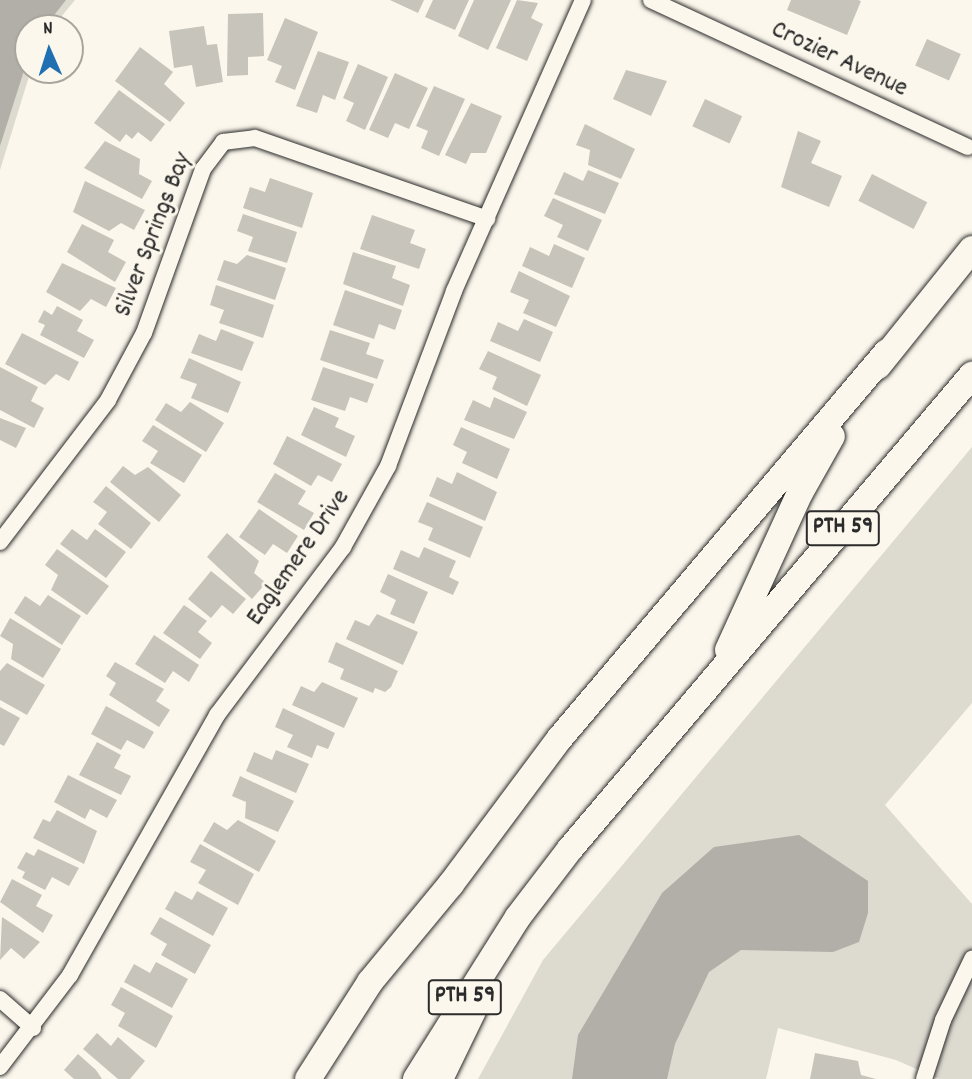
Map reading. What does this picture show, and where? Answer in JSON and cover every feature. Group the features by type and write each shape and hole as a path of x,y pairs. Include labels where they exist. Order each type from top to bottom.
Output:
{"main road":[{"name":"PTH 59","path":"714,680 811,470 887,352 972,249"},
{"path":"308,1079 370,982 452,884 560,738 887,352"},
{"name":"PTH 59","path":"416,1079 518,917 972,375"},
{"path":"440,1079 518,917"}],"street":[{"name":"Eaglemere Drive","path":"0,1067 33,1028 70,975 217,715 343,547 363,512 388,466 454,291 583,0"},
{"name":"Crozier Avenue","path":"651,0 968,146"},
{"name":"Silver Springs Bay","path":"0,542 108,400 144,333 203,169 223,142 255,138 487,219"},
{"path":"925,1079 943,1020 972,959"},
{"path":"0,999 33,1028"}],"shaded area":[{"path":"0,0 75,0 64,14 14,14 14,84 27,84 0,170"},
{"path":"0,0 66,0 55,14 14,14 14,84 20,84 0,146"},
{"path":"972,447 972,703 885,805 972,904 972,1079 939,1079 896,1060 778,1028 766,1079 478,1079 543,960"},
{"path":"799,835 868,881 868,913 859,942 833,952 741,950 709,972 675,1044 667,1079 572,1079 578,1035 662,893 714,847"}],"building":[{"path":"390,0 424,0 418,13"},
{"path":"433,0 469,0 455,30 425,17"},
{"path":"474,0 511,0 488,50 458,36"},
{"path":"517,0 538,3 531,18 543,24 527,61 496,48"},
{"path":"791,0 861,1 847,35 787,10"},
{"path":"263,13 264,56 248,57 248,75 227,76 228,14"},
{"path":"285,18 318,32 295,90 275,82 282,66 267,60"},
{"path":"204,26 207,45 217,44 223,82 196,87 192,65 174,68 169,31"},
{"path":"927,39 961,54 949,81 915,65"},
{"path":"140,47 173,72 164,84 185,103 170,122 115,81"},
{"path":"318,51 349,62 335,100 323,95 317,113 296,106"},
{"path":"358,64 388,77 365,130 346,121 354,103 343,98"},
{"path":"626,70 667,81 651,116 613,99"},
{"path":"395,73 428,88 409,129 395,123 388,138 369,130"},
{"path":"434,86 465,99 439,156 421,148 428,131 416,126"},
{"path":"119,90 165,124 151,142 138,132 132,139 126,134 120,142 94,123"},
{"path":"705,99 742,116 729,144 692,126"},
{"path":"471,103 502,116 486,153 471,153 466,164 445,155"},
{"path":"585,124 635,149 621,179 588,165 590,150 576,145"},
{"path":"798,131 821,141 811,163 842,176 829,207 781,187"},
{"path":"105,141 140,159 139,174 152,181 142,199 84,168"},
{"path":"588,170 619,183 605,214 554,194 564,172 583,181"},
{"path":"872,174 927,202 914,229 858,201"},
{"path":"270,178 313,193 302,228 243,208 250,187 265,192"},
{"path":"85,181 145,210 134,230 121,223 109,231 73,212"},
{"path":"553,198 602,220 588,251 557,237 563,225 544,216"},
{"path":"243,214 297,232 287,263 248,251 253,237 237,231"},
{"path":"372,215 415,230 410,243 426,249 419,269 360,249"},
{"path":"82,224 114,240 108,252 126,262 115,282 67,252"},
{"path":"554,244 585,258 572,288 522,266 530,247 549,256"},
{"path":"353,252 396,266 392,278 410,285 403,306 343,284"},
{"path":"247,255 286,268 275,300 217,280 224,260 237,264"},
{"path":"62,263 116,288 106,307 91,299 80,311 46,292"},
{"path":"519,271 570,296 556,327 523,313 529,300 510,292"},
{"path":"216,285 274,305 263,338 219,323 224,310 210,305"},
{"path":"345,290 402,310 395,330 379,324 374,339 333,325"},
{"path":"57,306 83,320 77,331 94,340 84,358 40,335 45,325 38,322 44,310 52,315"},
{"path":"524,319 553,332 540,362 490,341 498,322 518,331"},
{"path":"221,329 254,342 242,371 191,353 199,334 216,341"},
{"path":"330,330 370,343 366,354 384,360 377,379 320,360"},
{"path":"22,333 79,362 69,381 56,374 45,385 5,364"},
{"path":"488,351 541,375 527,406 492,389 497,377 479,369"},
{"path":"189,358 241,382 228,413 191,398 197,384 180,378"},
{"path":"0,367 38,387 31,401 44,408 34,428 0,410"},
{"path":"323,367 374,384 367,403 350,397 345,411 311,400"},
{"path":"494,397 527,412 514,439 464,420 473,400 490,408"},
{"path":"190,402 224,423 206,452 155,420 166,403 181,412"},
{"path":"314,407 339,418 335,427 355,436 346,457 301,435"},
{"path":"0,418 26,428 16,448 0,440"},
{"path":"153,425 202,455 184,483 150,463 158,451 142,441"},
{"path":"461,427 510,449 497,479 462,463 467,452 453,445"},
{"path":"287,436 342,464 332,482 318,475 311,486 273,464"},
{"path":"123,466 135,475 148,467 181,495 159,522 110,482"},
{"path":"457,472 497,492 485,521 429,496 437,477 452,484"},
{"path":"275,473 306,491 298,504 314,513 304,530 257,502"},
{"path":"106,486 151,523 131,549 98,524 107,512 93,502"},
{"path":"427,502 483,527 470,558 428,540 433,528 418,522"},
{"path":"259,509 298,536 287,553 273,544 265,555 239,537"},
{"path":"72,529 87,540 95,529 126,552 106,578 60,544"},
{"path":"227,533 259,561 254,573 266,583 252,599 207,557"},
{"path":"424,547 456,561 449,577 459,582 453,595 393,569 401,550 419,558"},
{"path":"57,549 109,586 87,615 51,590 58,575 45,565"},
{"path":"211,571 246,599 233,614 222,605 211,618 188,599"},
{"path":"388,574 428,592 414,624 390,614 396,600 380,592"},
{"path":"48,595 81,616 62,645 14,613 25,596 40,606"},
{"path":"184,605 207,621 198,632 212,643 200,659 163,633"},
{"path":"377,614 418,632 403,665 346,639 355,620 369,626"},
{"path":"10,618 61,649 43,678 11,659 13,644 0,636"},
{"path":"154,635 199,665 189,682 173,671 165,683 135,664"},
{"path":"336,642 398,671 391,687 385,692 375,688 373,693 340,679 344,669 328,662"},
{"path":"115,662 164,689 156,701 170,710 159,727 109,695 116,683 106,676"},
{"path":"7,663 45,685 27,715 0,700 0,671"},
{"path":"322,682 358,698 344,728 292,705 301,686 314,692"},
{"path":"106,706 154,732 144,749 127,740 121,750 91,734"},
{"path":"0,707 20,718 4,746 0,744"},
{"path":"283,708 335,733 328,749 317,745 312,758 287,747 293,735 275,727"},
{"path":"97,742 121,755 114,768 131,776 121,795 79,775"},
{"path":"276,750 309,764 296,793 246,771 254,752 272,760"},
{"path":"68,775 117,800 107,818 90,809 85,819 54,802"},
{"path":"240,776 294,801 278,832 245,818 246,802 232,796"},
{"path":"57,810 97,831 84,864 33,838 43,819 50,822"},
{"path":"238,820 276,841 259,872 203,841 214,822 227,830"},
{"path":"200,844 254,874 238,905 198,883 206,870 190,862"},
{"path":"38,849 79,868 69,886 52,877 45,890 22,878 25,872 17,868 26,852 34,856"},
{"path":"12,879 42,895 36,906 53,915 43,933 0,902"},
{"path":"175,891 192,900 197,891 228,908 213,936 165,909"},
{"path":"2,917 40,942 24,959 11,948 0,960"},
{"path":"160,917 211,945 195,974 161,955 167,944 150,934"},
{"path":"156,962 188,979 172,1008 124,982 134,964 150,973"},
{"path":"121,987 173,1016 156,1048 118,1026 125,1013 111,1005"},
{"path":"97,1033 111,1046 118,1037 145,1061 130,1079 118,1079 83,1049"},
{"path":"815,1053 858,1061 861,1075 876,1079 810,1079"},
{"path":"78,1054 102,1079 74,1079 64,1070"}]}
